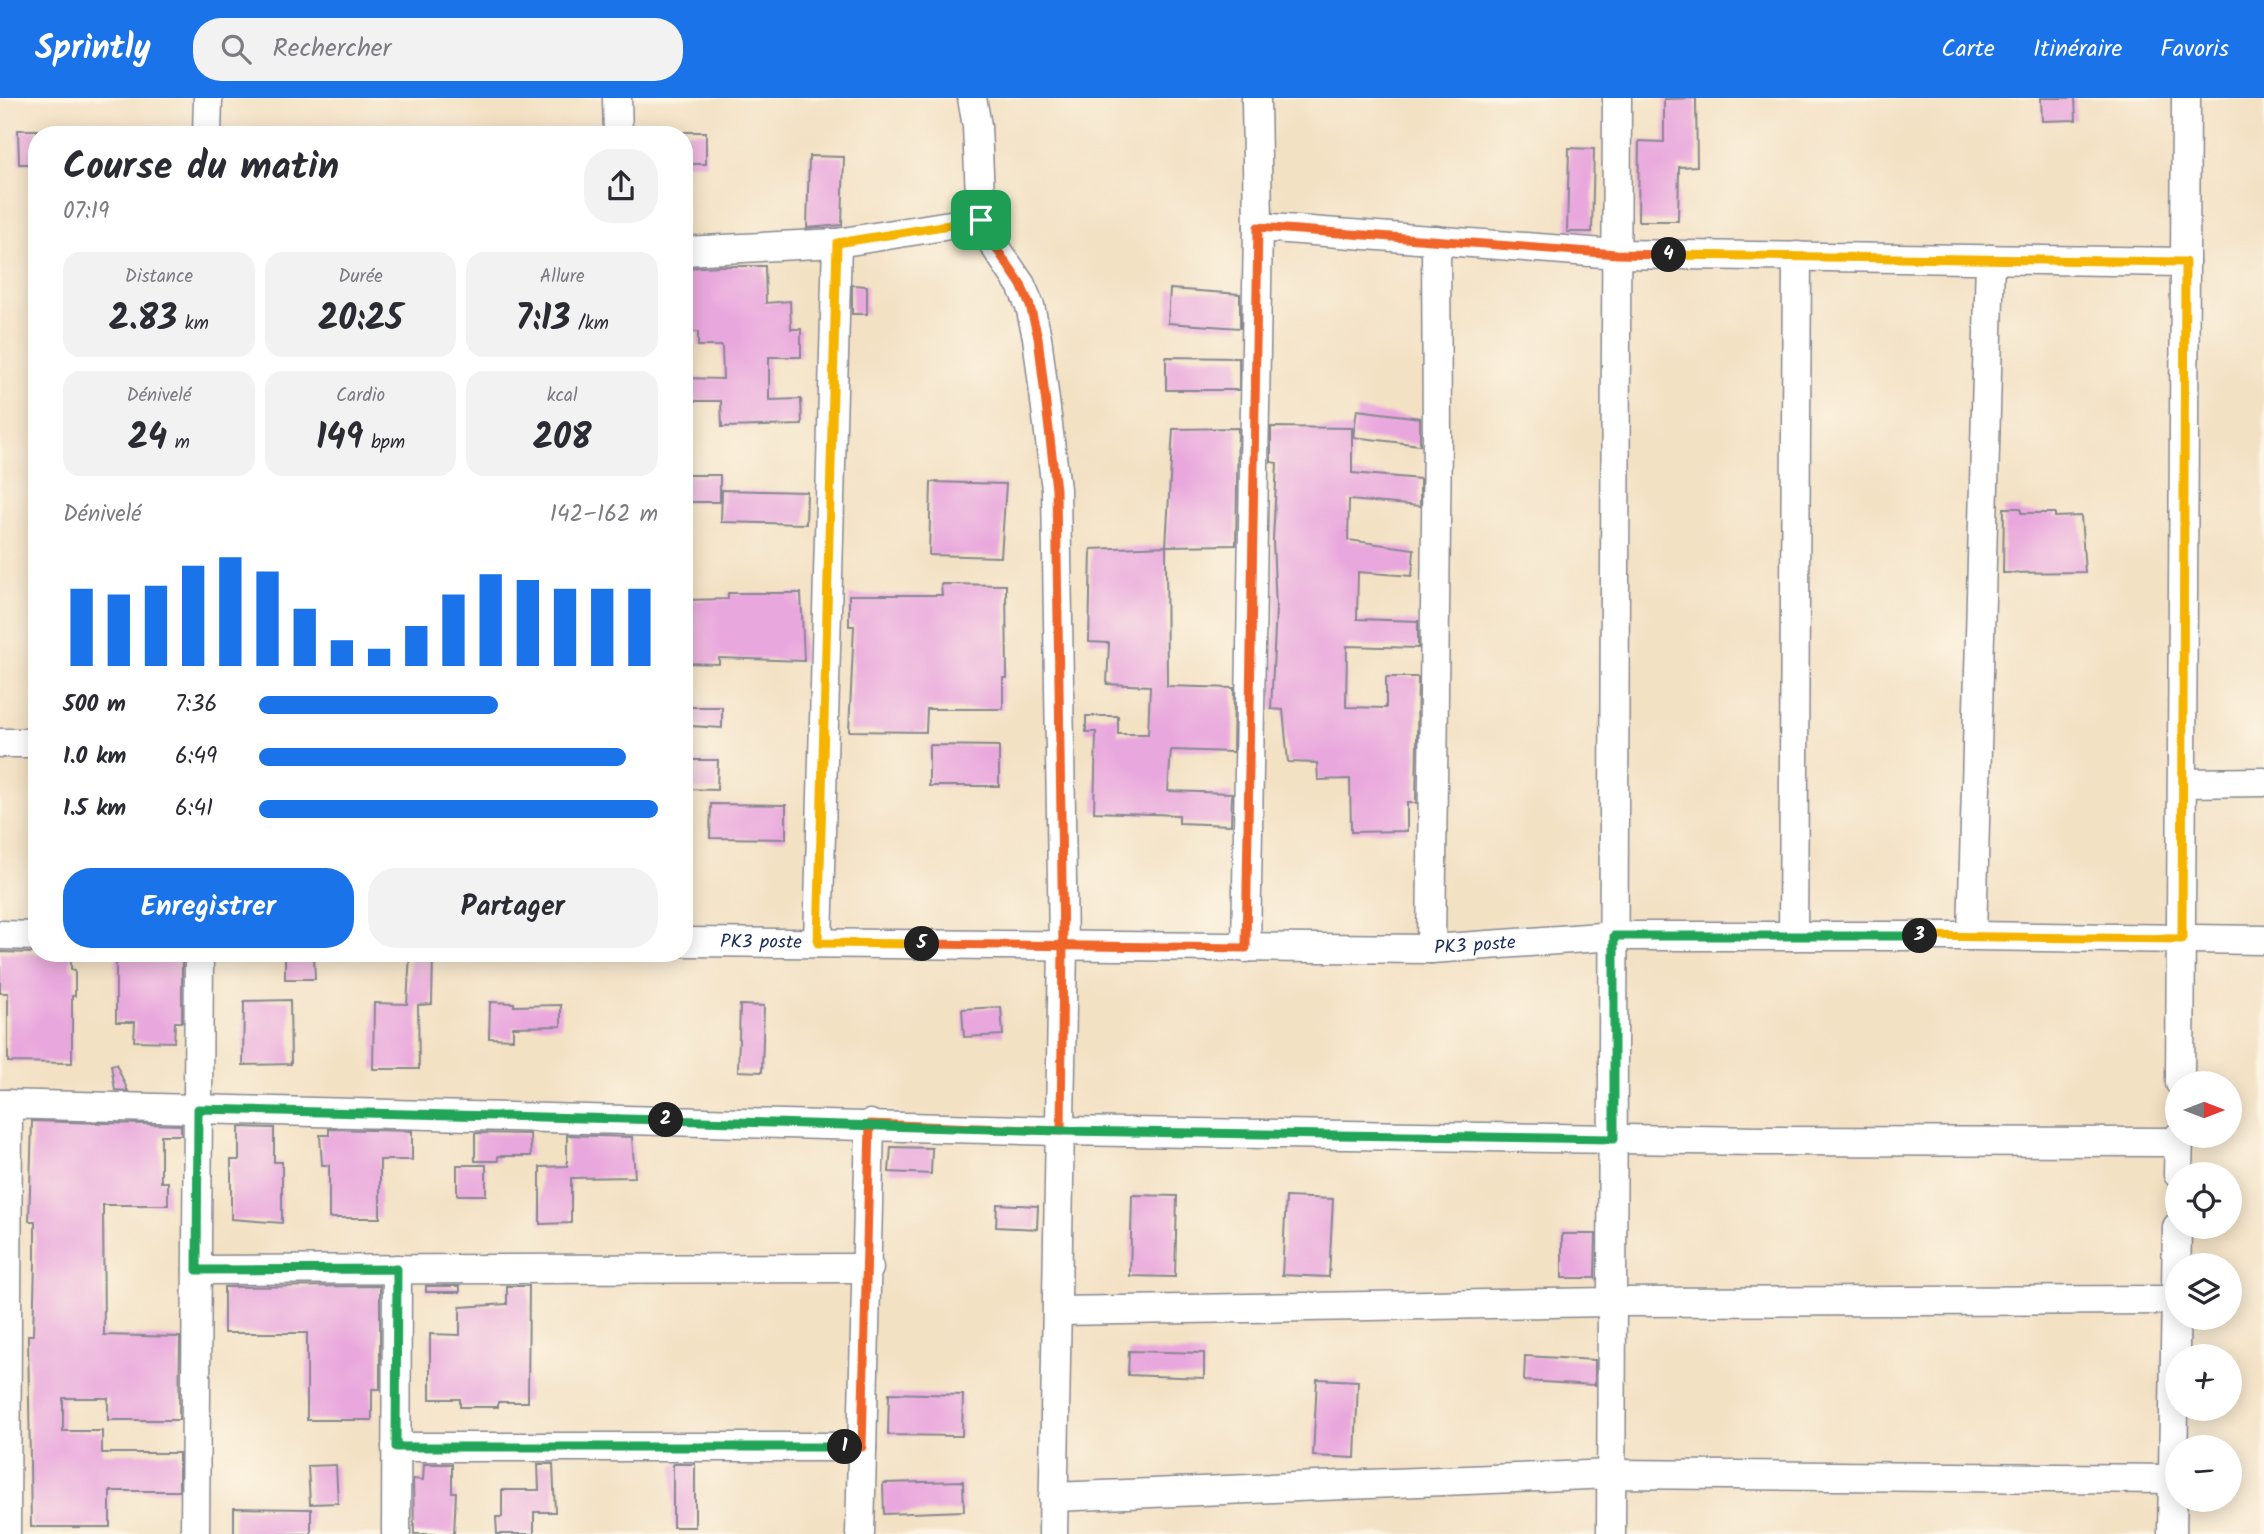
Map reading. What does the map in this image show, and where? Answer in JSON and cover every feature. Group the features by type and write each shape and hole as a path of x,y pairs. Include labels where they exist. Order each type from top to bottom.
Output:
{"street":[{"path":"207,126 208,98"},
{"path":"617,98 618,126"},
{"path":"972,98 977,126 981,220 986,233 1021,285 1030,306 1038,337 1056,489 1063,946 1053,1534"},
{"path":"1246,948 1258,227 1256,98"},
{"path":"1611,1534 1618,98"},
{"path":"2180,1071 2186,98"},
{"path":"693,251 837,243 981,220"},
{"path":"1258,227 1617,254 2185,262"},
{"path":"1431,949 1436,240"},
{"path":"818,943 837,243"},
{"path":"1793,936 1797,256"},
{"path":"1972,936 1990,259"},
{"path":"0,743 28,743"},
{"path":"2183,783 2264,782"},
{"path":"0,935 28,936"},
{"name":"PK3 poste","path":"693,942 1431,949 1614,936 1972,936 2264,940"},
{"path":"195,1534 199,962"},
{"path":"6,1534 3,1467 4,1104 870,1124 1061,1131 1614,1139 2165,1139"},
{"path":"860,1534 869,1268 870,1124"},
{"path":"197,1270 869,1268"},
{"path":"396,1534 397,1269"},
{"path":"1058,1311 1613,1302 2165,1300"},
{"path":"2174,1435 2175,1330"},
{"path":"396,1447 862,1447"},
{"path":"1053,1497 1611,1475 2165,1479"},
{"path":"2172,1512 2172,1534"}],"building":[{"path":"1696,98 1697,166 1679,167 1678,221 1638,221 1639,141 1664,142 1664,99"},
{"path":"2041,98 2075,98 2076,120 2042,121"},
{"path":"18,130 28,130 28,164 19,164"},
{"path":"693,132 706,132 706,164 693,164"},
{"path":"1569,148 1594,149 1592,232 1567,232"},
{"path":"809,156 844,157 842,225 807,228"},
{"path":"765,266 766,303 790,301 791,329 801,329 801,357 769,357 769,400 801,399 802,425 722,427 721,401 693,401 693,378 723,379 722,346 698,346 698,332 693,332 693,268"},
{"path":"852,285 867,286 867,314 852,314"},
{"path":"1170,289 1240,294 1240,328 1168,323"},
{"path":"1166,357 1239,358 1239,390 1166,390"},
{"path":"1357,410 1420,418 1420,445 1353,437"},
{"path":"1271,427 1352,428 1352,473 1420,479 1420,506 1349,500 1348,540 1414,549 1412,576 1358,572 1357,619 1418,621 1418,648 1347,646 1346,707 1386,708 1386,677 1418,677 1416,803 1407,803 1407,831 1351,832 1350,779 1318,780 1317,763 1288,762 1283,710 1271,709 1276,609 1273,540 1277,463 1271,462"},
{"path":"1238,428 1236,545 1166,546 1173,429"},
{"path":"693,475 720,475 720,502 693,502"},
{"path":"931,482 1006,484 1001,557 929,555"},
{"path":"722,490 807,492 806,524 721,522"},
{"path":"2004,508 2021,508 2021,513 2055,513 2055,517 2081,516 2085,572 2003,573"},
{"path":"1166,546 1167,686 1234,688 1233,752 1171,750 1168,791 1232,793 1231,825 1179,823 1179,815 1094,812 1096,732 1086,732 1086,716 1118,716 1118,734 1148,734 1150,686 1107,684 1109,643 1089,642 1091,549"},
{"path":"941,584 1006,585 1007,678 1003,678 1003,709 927,709 926,732 849,731 854,626 849,626 849,595 942,595"},
{"path":"728,593 801,593 804,661 719,658 719,664 693,663 693,600 728,599"},
{"path":"693,707 722,707 722,728 693,726"},
{"path":"929,745 999,746 999,786 929,786"},
{"path":"693,760 718,760 717,790 693,789"},
{"path":"711,804 786,805 786,839 710,838"},
{"path":"0,952 28,953 28,962 71,962 71,969 75,970 75,996 72,996 72,1063 8,1062 8,993 0,993"},
{"path":"116,962 182,962 182,1022 175,1022 174,1042 134,1041 135,1022 116,1022"},
{"path":"285,962 314,962 315,979 285,979"},
{"path":"410,962 433,962 432,1004 418,1005 419,1069 373,1069 374,1003 407,1004"},
{"path":"290,1000 291,1064 243,1065 244,1001"},
{"path":"490,1002 514,1003 514,1006 561,1005 561,1026 513,1027 513,1039 489,1038"},
{"path":"740,1005 764,1006 762,1072 738,1071"},
{"path":"1001,1007 1003,1035 964,1037 962,1009"},
{"path":"116,1064 128,1091 115,1090 111,1065"},
{"path":"32,1121 181,1125 181,1135 161,1135 161,1182 168,1182 168,1205 103,1205 104,1335 180,1337 179,1420 108,1420 108,1398 63,1398 63,1431 102,1431 102,1453 179,1453 179,1491 110,1491 110,1527 31,1527 28,1335 33,1335 35,1262 35,1221 29,1221"},
{"path":"239,1127 274,1128 274,1162 282,1162 282,1223 231,1219 231,1160 239,1160"},
{"path":"329,1129 412,1131 412,1160 380,1160 380,1218 329,1218 329,1165 322,1165 320,1135 329,1135"},
{"path":"475,1133 530,1134 531,1156 498,1156 498,1161 475,1161"},
{"path":"567,1135 632,1137 635,1177 571,1178 571,1223 540,1224 540,1167 567,1166"},
{"path":"891,1147 932,1148 931,1174 889,1172"},
{"path":"457,1165 486,1165 486,1195 457,1195"},
{"path":"1132,1195 1177,1196 1175,1277 1130,1276"},
{"path":"1286,1197 1333,1199 1329,1277 1282,1275"},
{"path":"997,1204 1038,1206 1037,1229 996,1227"},
{"path":"1562,1234 1596,1234 1595,1278 1562,1278"},
{"path":"380,1286 380,1389 372,1389 372,1420 307,1420 307,1333 224,1333 224,1287"},
{"path":"426,1286 460,1286 460,1292 426,1292"},
{"path":"507,1286 529,1286 528,1402 498,1402 498,1407 460,1407 460,1399 430,1399 430,1334 460,1335 460,1307 507,1304"},
{"path":"1129,1351 1204,1353 1204,1378 1128,1375"},
{"path":"1525,1356 1595,1360 1595,1385 1524,1381"},
{"path":"1317,1379 1358,1381 1355,1458 1313,1456"},
{"path":"889,1393 963,1395 962,1436 888,1435"},
{"path":"424,1464 452,1464 452,1492 456,1492 454,1534 414,1534 413,1479 423,1480"},
{"path":"538,1464 553,1464 555,1512 534,1512 534,1534 497,1534 496,1517 502,1517 502,1490 539,1490"},
{"path":"673,1464 695,1464 695,1527 673,1527"},
{"path":"336,1465 338,1503 310,1504 308,1466"},
{"path":"963,1481 964,1511 884,1514 883,1483"},
{"path":"234,1508 311,1509 311,1534 234,1534"}],"route":[{"path":"981,220 837,243 818,943 1063,946 1246,948 1258,227 1617,254 2185,262 2182,939 1614,936 1614,1139 1061,1131 966,1128 870,1124 198,1109 197,1270 397,1269 396,1447 862,1447 869,1268 870,1124 1061,1131 1063,946 1056,489 1038,337 1030,306 1021,285 992,244 981,220"}]}
